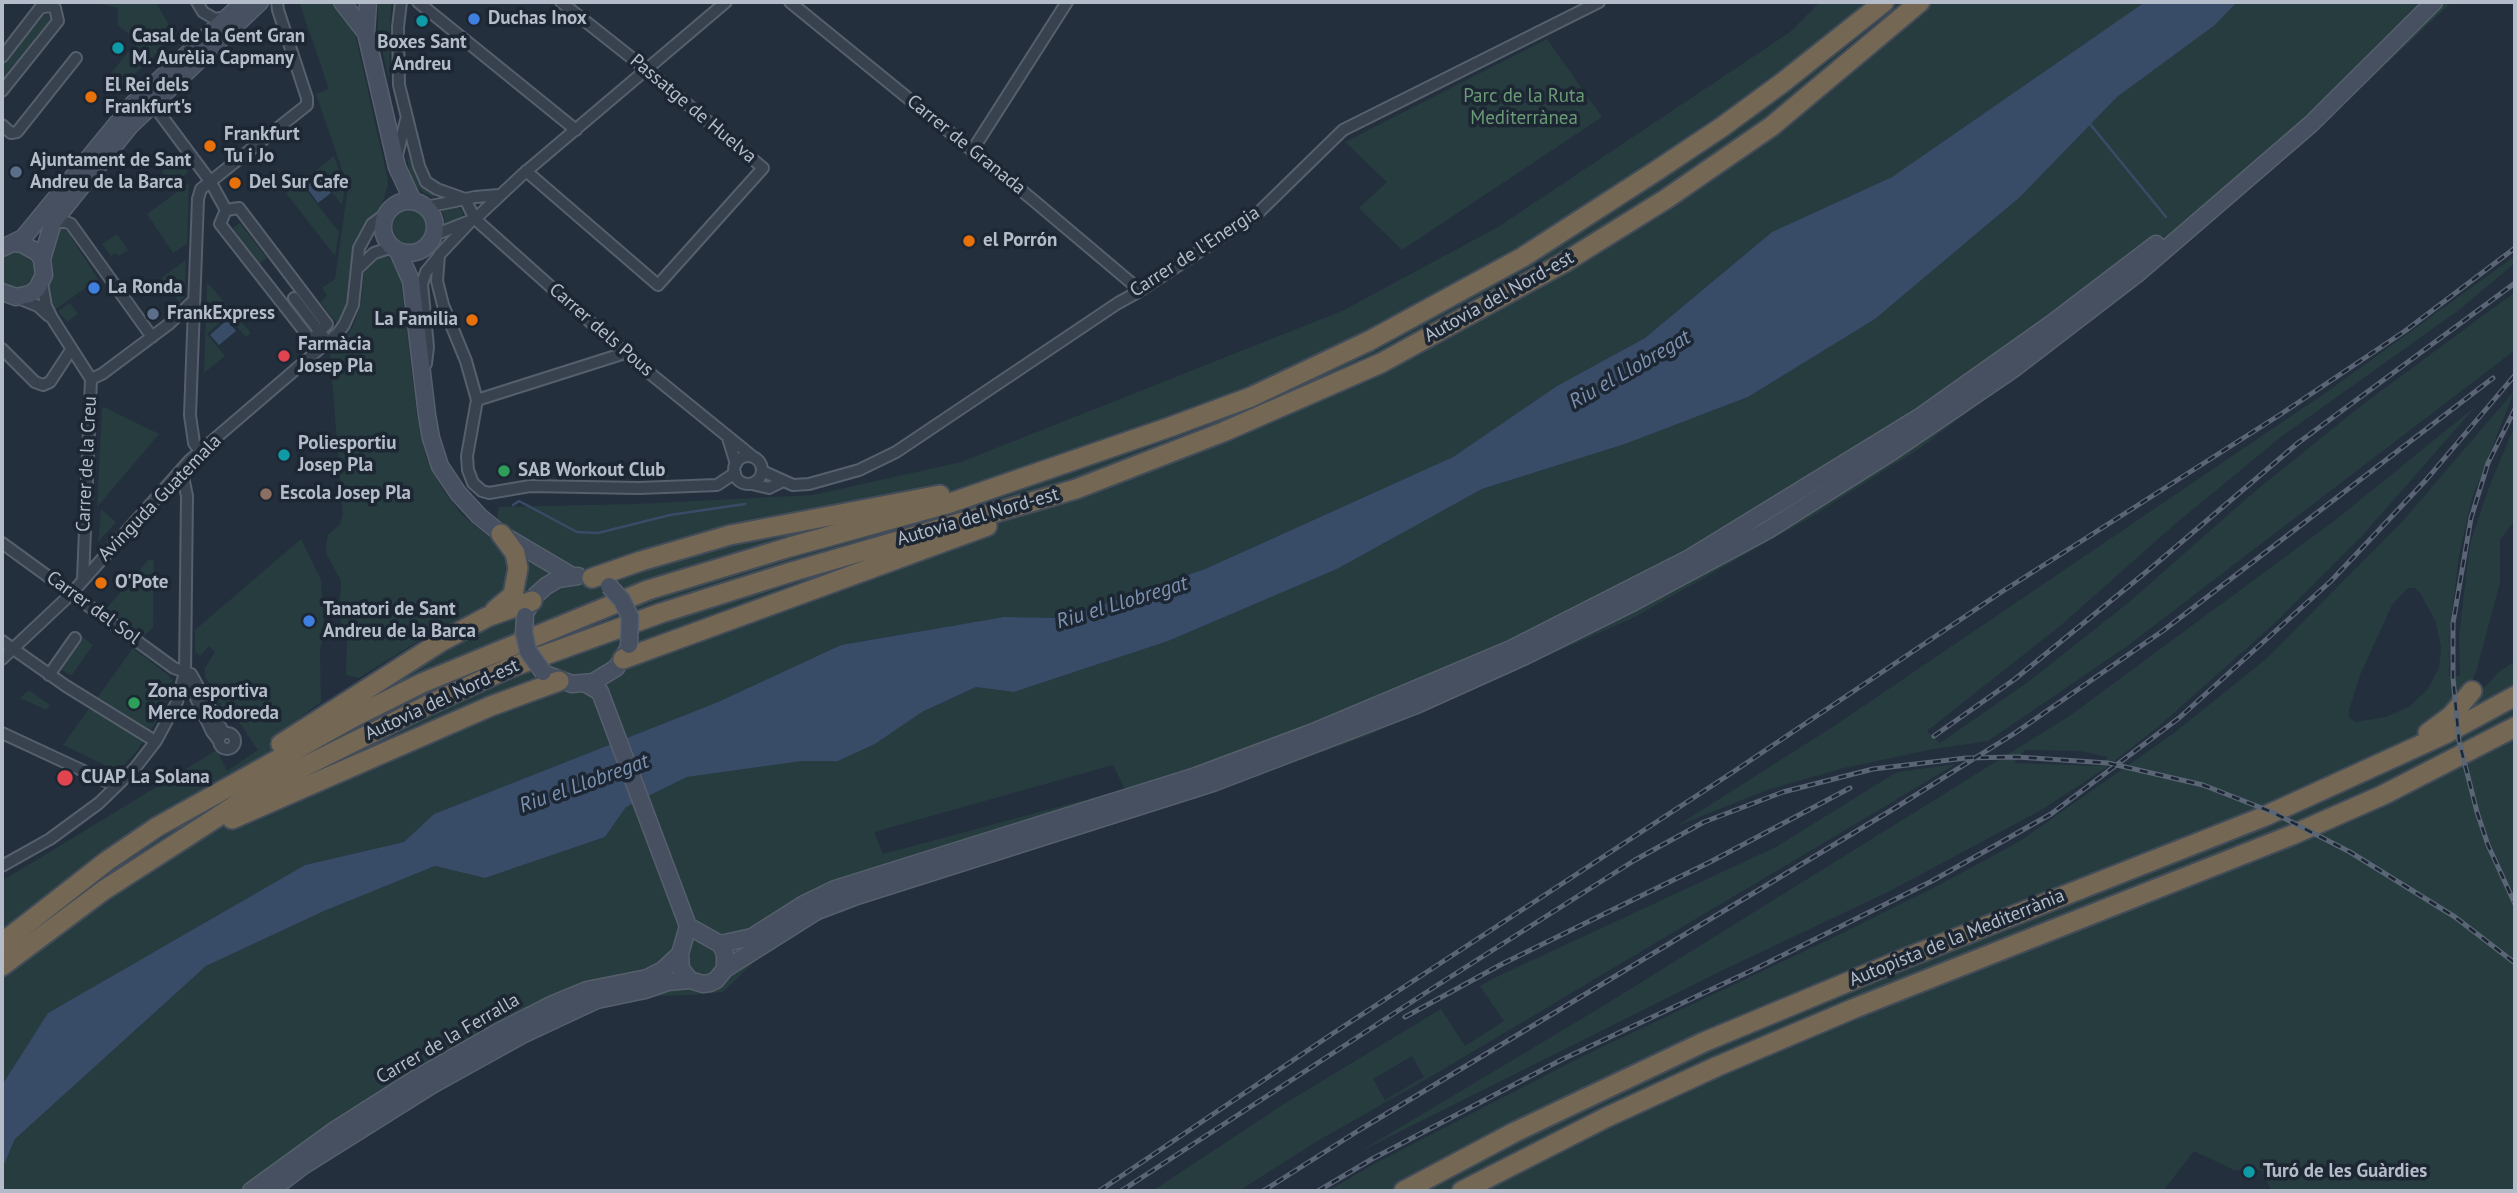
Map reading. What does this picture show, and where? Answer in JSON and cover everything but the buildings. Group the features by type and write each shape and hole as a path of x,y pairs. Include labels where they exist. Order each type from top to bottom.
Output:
{"highway":[{"name":"Autovia del Nord-est","path":"2,943 107,861 192,807 354,717 422,683 648,590 950,503 1251,397 1369,341 1511,263 1722,127 1884,2"},
{"name":"Autovia del Nord-est","path":"2,966 104,890 268,785 509,668 661,612 1076,489 1223,432 1381,363 1564,262 1666,199 1772,126 1920,2"},
{"path":"600,582 641,561 730,535 1010,483"},
{"path":"626,652 976,531 1076,489"},
{"path":"192,807 259,758 442,640 487,617 513,595 518,568 515,553 502,534"},
{"path":"487,617 529,608"},
{"path":"177,844 491,706 551,676"},
{"path":"2401,755 2451,716 2472,691"},
{"name":"Autopista de la Mediterrània","path":"1404,1191 1515,1132 1704,1042 1909,957 2219,835 2401,755 2515,696"},
{"name":"Autopista de la Mediterrània","path":"1462,1191 1618,1112 1786,1036 2166,886 2383,795 2515,727"},
{"path":"2383,795 2474,762 2515,741"}],"street":[{"path":"197,2 203,12 215,19 227,17"},
{"path":"6,245 32,229 133,104 244,2"},
{"path":"42,259 53,222 129,127 260,2"},
{"path":"200,451 194,443 190,415 193,302 198,200 201,189 307,105 307,97 277,6 267,2"},
{"path":"342,2 366,33"},
{"path":"357,269 374,253 396,249 411,254 421,250 432,241 435,221 420,204 396,164 366,33 368,2"},
{"path":"401,2 398,64 419,166 426,181 437,189 465,199"},
{"path":"418,2 576,130"},
{"name":"Passatge de Huelva","path":"526,172 658,285 763,168 561,2"},
{"path":"424,380 428,347 422,284 426,272 439,255 499,195 726,2"},
{"name":"Carrer de Granada","path":"790,2 1135,286 1138,292"},
{"path":"972,151 1067,2"},
{"name":"Carrer de l'Energia","path":"762,471 793,485 809,484 859,470 896,452 1258,213 1343,130 1599,2"},
{"path":"682,950 695,938 714,940 752,937 804,904 835,890 1196,776 1311,733 1511,649 1688,559 1920,416 2051,324 2167,236 2307,113 2421,2"},
{"path":"572,576 558,579 546,586 529,608 524,634 528,651 551,676 585,684 600,692 688,926 681,969 690,980 710,983 725,969 817,911 1213,783 1414,706 1525,656 1634,602 1768,530 1893,451 2012,370 2137,274 2311,124 2434,2"},
{"path":"2,57 40,8 55,8 58,22 2,91"},
{"path":"2,125 11,132 17,132 76,58"},
{"path":"152,103 214,179 226,210 220,224 311,340 322,335 327,324 248,219 239,208 226,210"},
{"path":"407,118 396,164 390,209 383,222 383,233 396,249 411,281 431,438 440,466 458,493 479,516 502,534 572,576 600,582 622,600 630,617 626,652 607,676 600,692"},
{"path":"390,209 404,201 420,204 499,195"},
{"path":"465,199 472,220"},
{"name":"Avinguda Guatemala","path":"2,659 71,594 179,477 190,460 338,333 353,305 359,248 378,217 390,209"},
{"path":"434,236 472,220"},
{"name":"Carrer dels Pous","path":"472,220 625,353 753,457"},
{"path":"53,222 71,224 152,338"},
{"path":"6,245 31,247 42,259 44,267 42,283 30,294 7,295"},
{"path":"411,281 421,250"},
{"path":"439,255 437,281 440,293 466,361 477,400 467,456 473,483 482,491 489,493 530,486 639,488 717,485 735,468 743,457 753,457 760,463 762,471 759,480 752,484 739,481 735,468 728,439"},
{"name":"Carrer de la Creu","path":"42,283 51,318 91,379 83,580"},
{"name":"Carrer de la Creu","path":"7,295 38,306 51,318"},
{"path":"294,298 322,335"},
{"path":"91,379 152,338 193,302"},
{"path":"169,324 184,323 193,333"},
{"path":"2,349 35,382 43,385 50,382 71,350"},
{"path":"477,400 625,353"},
{"path":"179,477 187,496 186,681 222,737"},
{"name":"Carrer de l'Energia","path":"752,484 769,488 783,481"},
{"name":"Carrer del Sol","path":"2,543 174,668 185,672"},
{"path":"536,554 544,570 546,586"},
{"path":"49,675 75,638"},
{"path":"2,641 49,675 150,738"},
{"path":"2,866 50,839 116,786 156,741 177,702 185,672"},
{"path":"585,684 607,676"},
{"path":"2,733 116,786"},
{"path":"688,926 714,940 726,958 725,969"},
{"name":"Carrer de la Ferralla","path":"251,1191 335,1130 412,1081 498,1032 587,990 646,978 663,970 682,950"},
{"name":"Carrer de la Ferralla","path":"270,1191 303,1166 420,1092 522,1035 597,1000 645,990 668,982 690,980"}],"green space":[{"path":"91,2 160,2 157,4 175,36 146,63 134,48 138,42 118,25 118,8"},
{"path":"299,2 331,2 355,33 387,176 388,185 382,204 356,244 346,305 338,325 320,302 327,296 322,288 335,279 348,187 316,94 329,89"},
{"path":"378,2 391,2 389,79 378,31"},
{"path":"1820,2 2145,2 1892,177 1772,232 1645,338 1557,386 1453,457 1205,569 1064,618 1004,617 841,645 718,702 434,814 404,842 305,865 48,1013 2,1085 2,881 217,750 227,771 258,750 235,716 228,719 205,676 205,668 215,652 209,646 200,656 195,652 195,630 301,539 321,580 324,634 320,649 321,702 263,746 438,631 503,599 509,590 486,606 436,630 359,678 346,675 347,640 339,617 341,581 326,553 328,535 340,524 343,515 330,355 343,342 353,326 361,304 364,272 371,260 387,256 397,263 417,416 426,457 442,488 461,514 495,542 493,538 499,507 636,504 813,495 961,462 1342,311 1498,227 1790,32"},
{"path":"2237,2 2452,2 2343,105 2196,235 2068,337 1920,448 1808,519 1635,617 1367,736 1220,789 842,907 754,962 723,992 617,997 461,1078 284,1191 2,1191 2,1169 15,1139 206,966 324,911 435,866 485,878 605,837 626,807 687,777 802,761 838,761 875,744 922,712 976,687 1014,692 1168,641 1337,569 1482,489 1625,444 1748,397 1875,319 2020,197 2117,97 2215,25","holes":["1113,765 1125,789 883,854 874,832"]},
{"path":"49,14 50,20 2,80 2,67 44,15"},
{"name":"Parc de la Ruta Mediterrànea","path":"1547,39 1602,117 1402,250 1359,208 1387,182 1345,142"},
{"path":"129,51 143,66 118,90 106,79"},
{"path":"406,151 416,175 424,187 434,194 433,198 421,191 411,179"},
{"path":"334,156 345,188 342,205 315,171"},
{"path":"181,159 188,172 170,190 163,180 166,178 162,172"},
{"path":"300,182 339,232 335,256 286,193"},
{"path":"189,183 187,244 173,253 147,214"},
{"path":"457,207 463,211 462,218 446,225 442,210"},
{"path":"410,210 422,215 427,227 422,239 410,244 398,239 393,227 398,215"},
{"path":"240,223 267,258 256,266 229,231"},
{"path":"64,224 73,234 71,237 98,279 52,312 46,290 48,256 54,229"},
{"path":"117,234 128,250 118,256 116,253 111,256 102,244"},
{"path":"14,251 26,254 35,264 33,281 22,289 9,289 2,282 2,258"},
{"path":"2515,256 2515,263 2459,310 2282,436 2174,525 2060,626 1927,731 1940,743 2028,682 2128,603 2254,492 2362,405 2515,292 2515,350 2126,647 1988,741 1844,768 1770,789 1677,826 1837,724 2331,389"},
{"path":"186,260 185,296 179,302 161,278"},
{"path":"207,282 251,333 246,337 227,316 207,334 225,356 204,373"},
{"path":"70,303 78,314 67,322 58,311"},
{"path":"2515,390 2472,498 2459,556 2450,627 2449,677 2460,676 2459,635 2470,544 2489,487 2515,425 2515,520 2500,540 2500,583 2476,672 2466,695 2472,700 2500,671 2515,661 2515,1191 2272,1191 2261,1170 2234,1170 2194,1151 2163,1191 1328,1191 1374,1164 1581,1057 1830,939 2020,841 2174,733 2266,659 2402,522","holes":["2408,588 2415,588 2436,622 2441,648 2439,668 2427,690 2410,706 2386,717 2355,722 2349,717 2349,710 2360,675 2392,605"]},
{"path":"2476,406 2362,536 2275,623 2158,727 2104,769 2043,809 1890,891 1717,973 1359,1152 1603,1006 2068,717 2338,518","holes":["2025,750 2080,751 2108,757 2100,766 2014,763"]},
{"path":"104,407 159,434 97,507 102,409"},
{"path":"668,471 669,477 666,478 632,479 632,472"},
{"path":"101,509 116,522 98,542 100,524"},
{"path":"149,559 154,561 153,628 144,636 106,609"},
{"path":"81,636 93,645 71,676 59,668"},
{"path":"133,648 168,675 172,680 171,687 161,714 136,752 124,765 111,768 63,745"},
{"path":"29,690 50,705 46,710 20,698"},
{"path":"1956,764 1437,1073 1314,1143 1239,1191 1152,1191 1284,1104 1441,1009 1465,1046 1504,1021 1480,986 1776,847 1897,772","holes":["1412,1056 1424,1077 1385,1100 1373,1079"]}],"water":[{"name":"Riu el Llobregat","path":"2145,2 2237,2 2215,25 2117,97 2020,197 1875,319 1748,397 1625,444 1482,489 1337,569 1168,641 1014,692 976,687 922,712 875,744 838,761 802,761 687,777 626,807 605,837 485,878 435,866 324,911 206,966 15,1139 2,1169 2,1085 48,1013 305,865 404,842 434,814 718,702 841,645 1004,617 1064,618 1205,569 1453,457 1557,386 1645,338 1772,232 1892,177"},
{"path":"317,175 331,193 318,203 304,184"},
{"path":"227,320 236,331 219,345 210,335"}],"waterway":[{"path":"2090,124 2166,217"},
{"path":"513,505 519,501 577,532 598,533 670,515 745,504"}],"railway":[{"path":"1099,1191 2003,591 2281,414 2405,331 2515,248"},
{"path":"1934,736 2015,679 2298,443 2515,283"},
{"path":"1318,1191 1372,1159 1563,1059 1757,968 1932,881 2051,814 2179,718 2331,581 2426,480 2515,375"},
{"path":"1263,1191 2015,733 2164,630 2493,378"},
{"path":"2515,409 2488,463 2471,518 2453,623 2453,678 2459,741 2488,845 2515,904"},
{"path":"1121,1191 1635,860 1704,822 1783,792 1873,769 1966,758 2017,757 2108,763 2203,785 2272,812 2350,852 2455,917 2515,963"},
{"path":"1405,1017 1502,964 1710,862 1850,788"}],"place":[{"name":"Duchas Inox","path":"474,19"},
{"name":"Boxes Sant Andreu","path":"422,21"},
{"name":"Casal de la Gent Gran M. Aurèlia Capmany","path":"118,48"},
{"name":"El Rei dels Frankfurt's","path":"91,97"},
{"name":"Frankfurt Tu i Jo","path":"210,146"},
{"name":"Ajuntament de Sant Andreu de la Barca","path":"16,172"},
{"name":"Del Sur Cafe","path":"235,183"},
{"name":"el Porrón","path":"969,241"},
{"name":"La Ronda","path":"94,288"},
{"name":"FrankExpress","path":"153,314"},
{"name":"La Familia","path":"472,320"},
{"name":"Farmàcia Josep Pla","path":"284,356"},
{"name":"Poliesportiu Josep Pla","path":"284,455"},
{"name":"SAB Workout Club","path":"504,471"},
{"name":"Escola Josep Pla","path":"266,494"},
{"name":"O'Pote","path":"101,583"},
{"name":"Tanatori de Sant Andreu de la Barca","path":"309,621"},
{"name":"Zona esportiva Merce Rodoreda","path":"134,703"},
{"name":"CUAP La Solana","path":"65,778"},
{"name":"Turó de les Guàrdies","path":"2249,1172"}]}
